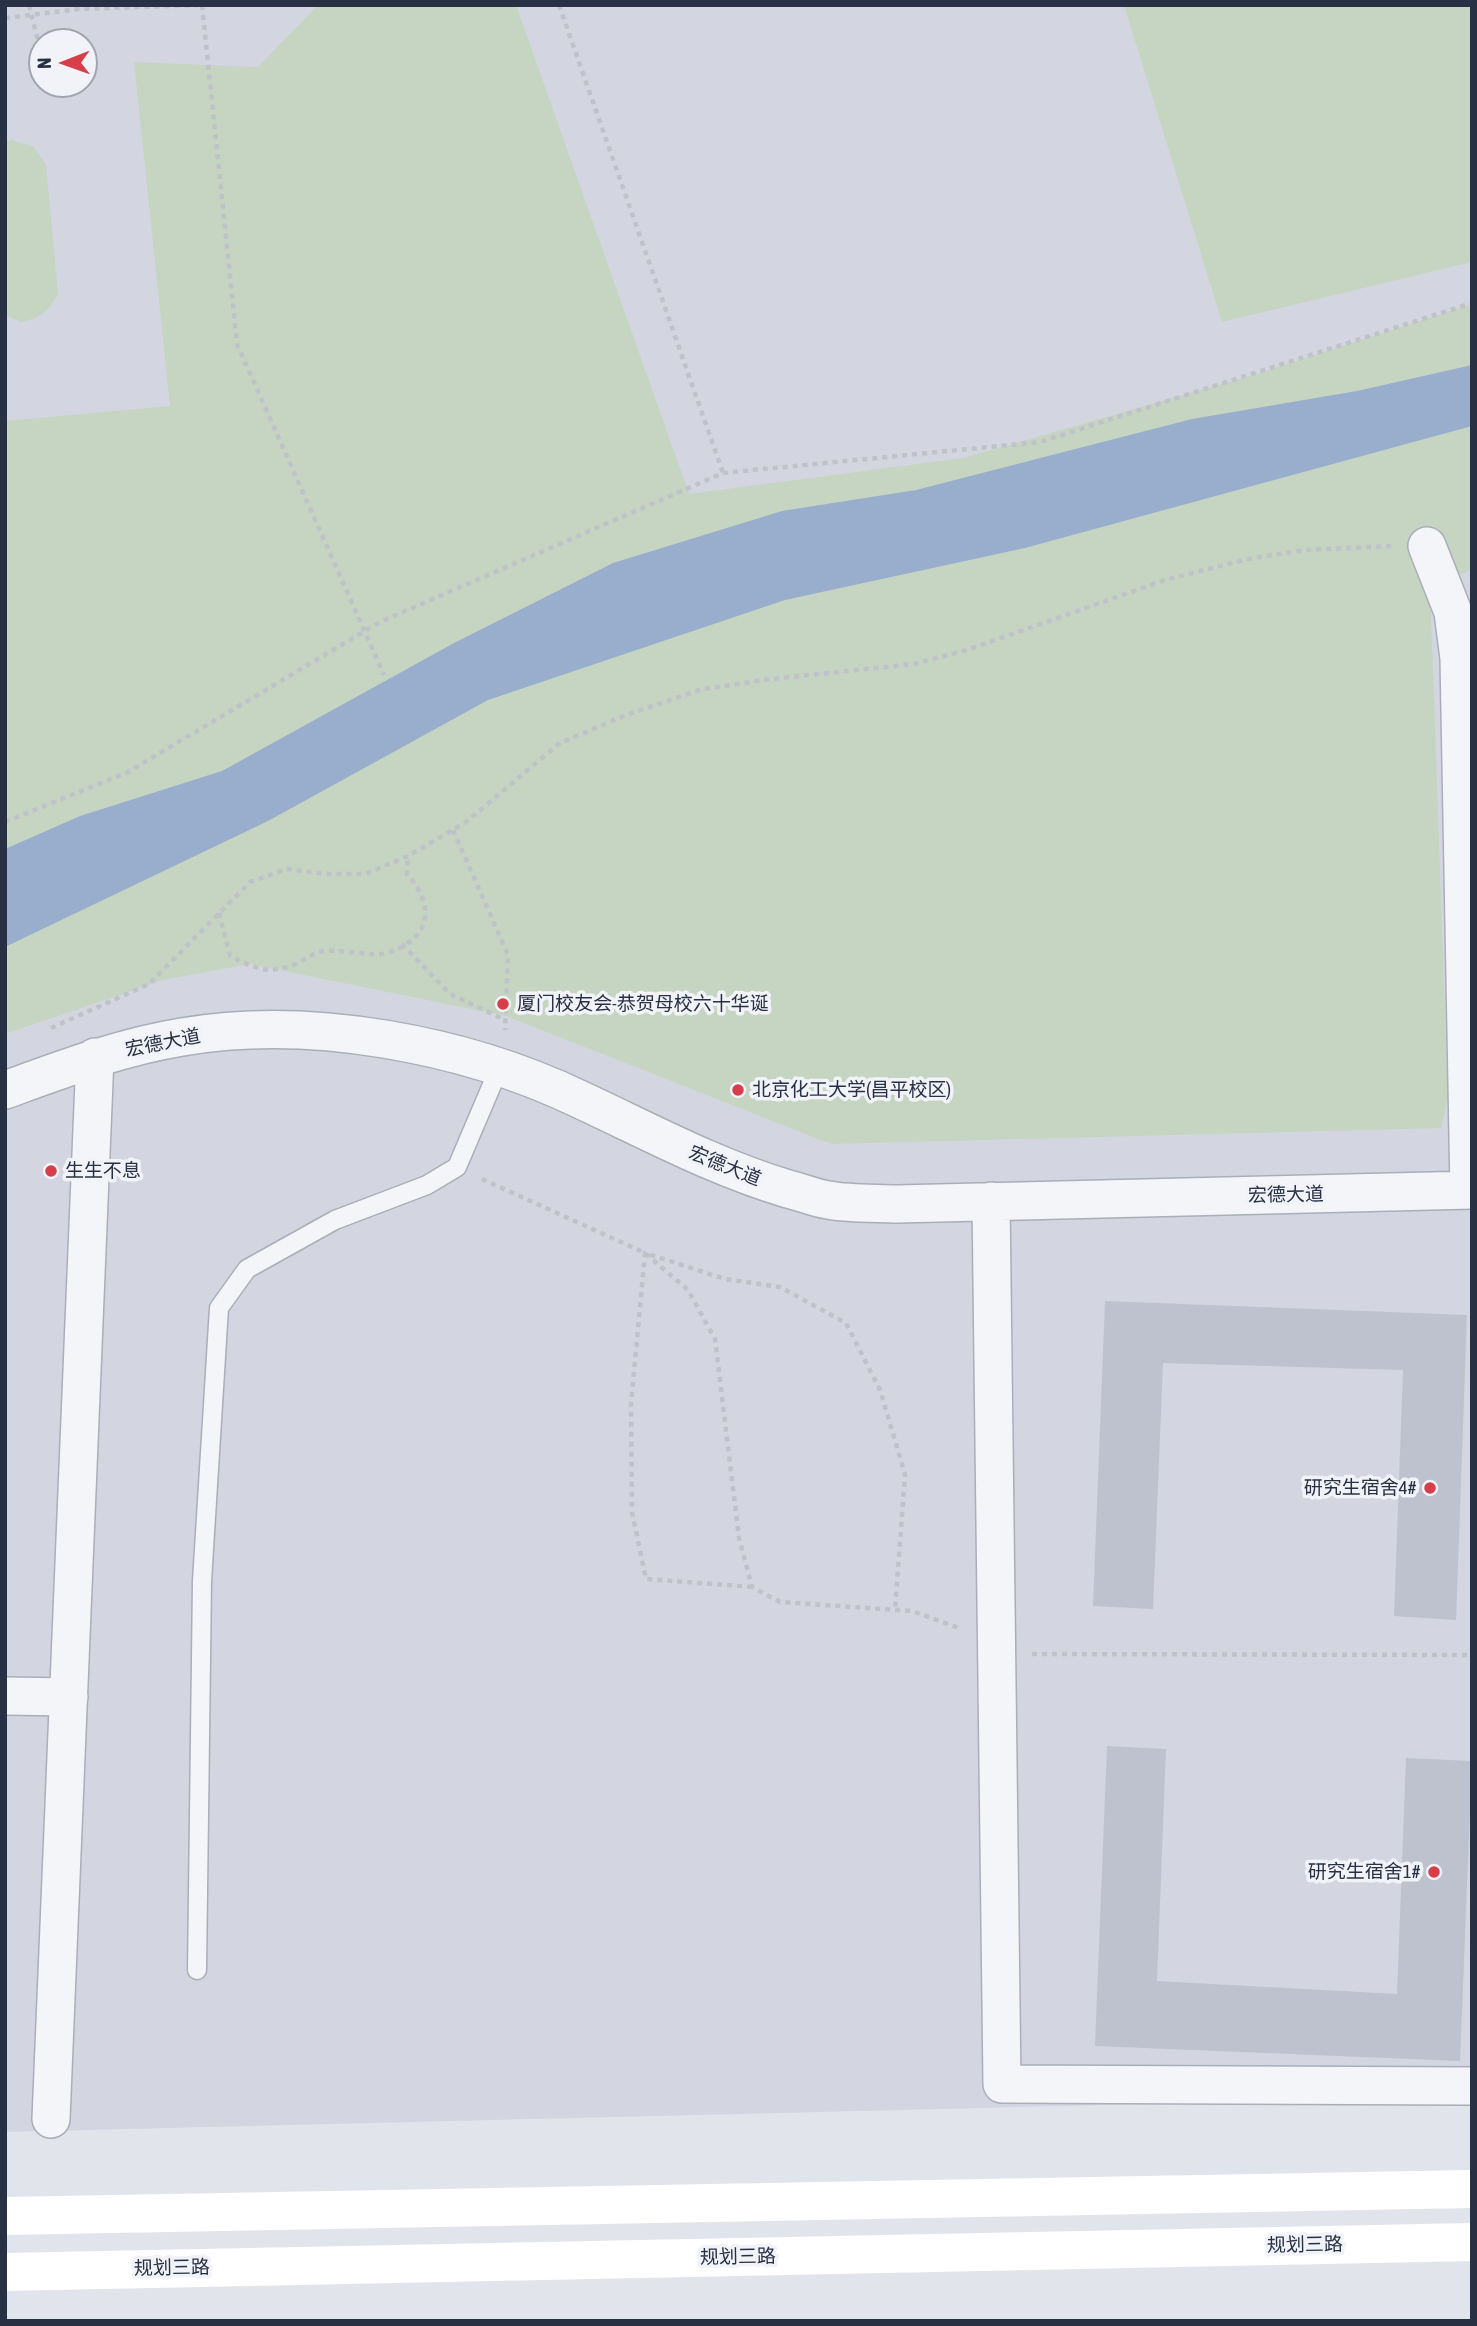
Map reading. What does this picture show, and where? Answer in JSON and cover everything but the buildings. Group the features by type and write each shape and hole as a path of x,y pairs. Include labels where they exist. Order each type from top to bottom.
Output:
{"main road":[{"path":"5,2216 1472,2189"},
{"name":"规划三路","path":"5,2272 1472,2242"}],"street":[{"path":"1427,546 1453,612 1460,658 1468,913 1471,1190"},
{"name":"宏德大道","path":"5,1090 95,1057 182,1037 231,1031 279,1031 405,1041 500,1066 577,1098 716,1164 828,1200 897,1204 1471,1190"},
{"path":"51,2119 95,1057"},
{"path":"990,1202 1002,2084 1472,2086"},
{"path":"5,1696 69,1698"}],"lane":[{"path":"197,1970 202,1581 219,1308 247,1269 335,1220 427,1185 457,1167 500,1066"}],"path":[{"path":"29,5 36,28"},
{"path":"5,18 80,9 202,5 237,344 384,675"},
{"path":"559,5 723,473"},
{"path":"5,822 128,772 364,631 723,473 1040,442 1472,303"},
{"path":"51,1028 149,984 250,882 287,869 325,874 365,874 408,856 466,822 560,743 626,715 699,690 771,678 914,664 967,650 1165,580 1248,559 1304,550 1427,546"},
{"path":"453,830 508,955 500,1066"},
{"path":"219,913 230,956 262,972 294,964 320,952 388,953 420,933 428,910 421,888 407,874 408,856"},
{"path":"402,944 450,994 505,1020"},
{"path":"457,1167 645,1253 725,1279 780,1287 846,1323 880,1391 905,1474 895,1610"},
{"path":"645,1253 688,1290 715,1339 738,1538 752,1587"},
{"path":"645,1253 631,1404 632,1512 646,1579 752,1587 780,1602 912,1611 996,1648 1472,1655"}],"shaded area":[{"name":"北京化工大学(昌平校区)","path":"5,5 1472,5 1472,2096 5,2132"}],"green space":[{"path":"318,5 516,5 689,494 963,458 1250,376 1472,304 1472,570 1430,585 1448,1098 1441,1128 831,1144 506,1016 250,964 163,980 5,1034 5,421 170,406 134,62 258,67"},
{"path":"1124,5 1472,5 1472,262 1222,322"},
{"path":"12,140 34,147 46,165 58,294 43,313 21,322 5,315 5,142"}],"water":[{"path":"1472,365 1472,426 1025,548 785,600 488,700 268,821 5,947 5,849 80,816 222,771 454,643 613,563 782,511 916,490 1192,419 1357,391"}],"place":[{"name":"厦门校友会-恭贺母校六十华诞","path":"503,1004"},
{"name":"北京化工大学(昌平校区)","path":"738,1090"},
{"name":"生生不息","path":"51,1171"},
{"name":"研究生宿舍4#","path":"1430,1488"},
{"name":"研究生宿舍1#","path":"1434,1872"}]}
